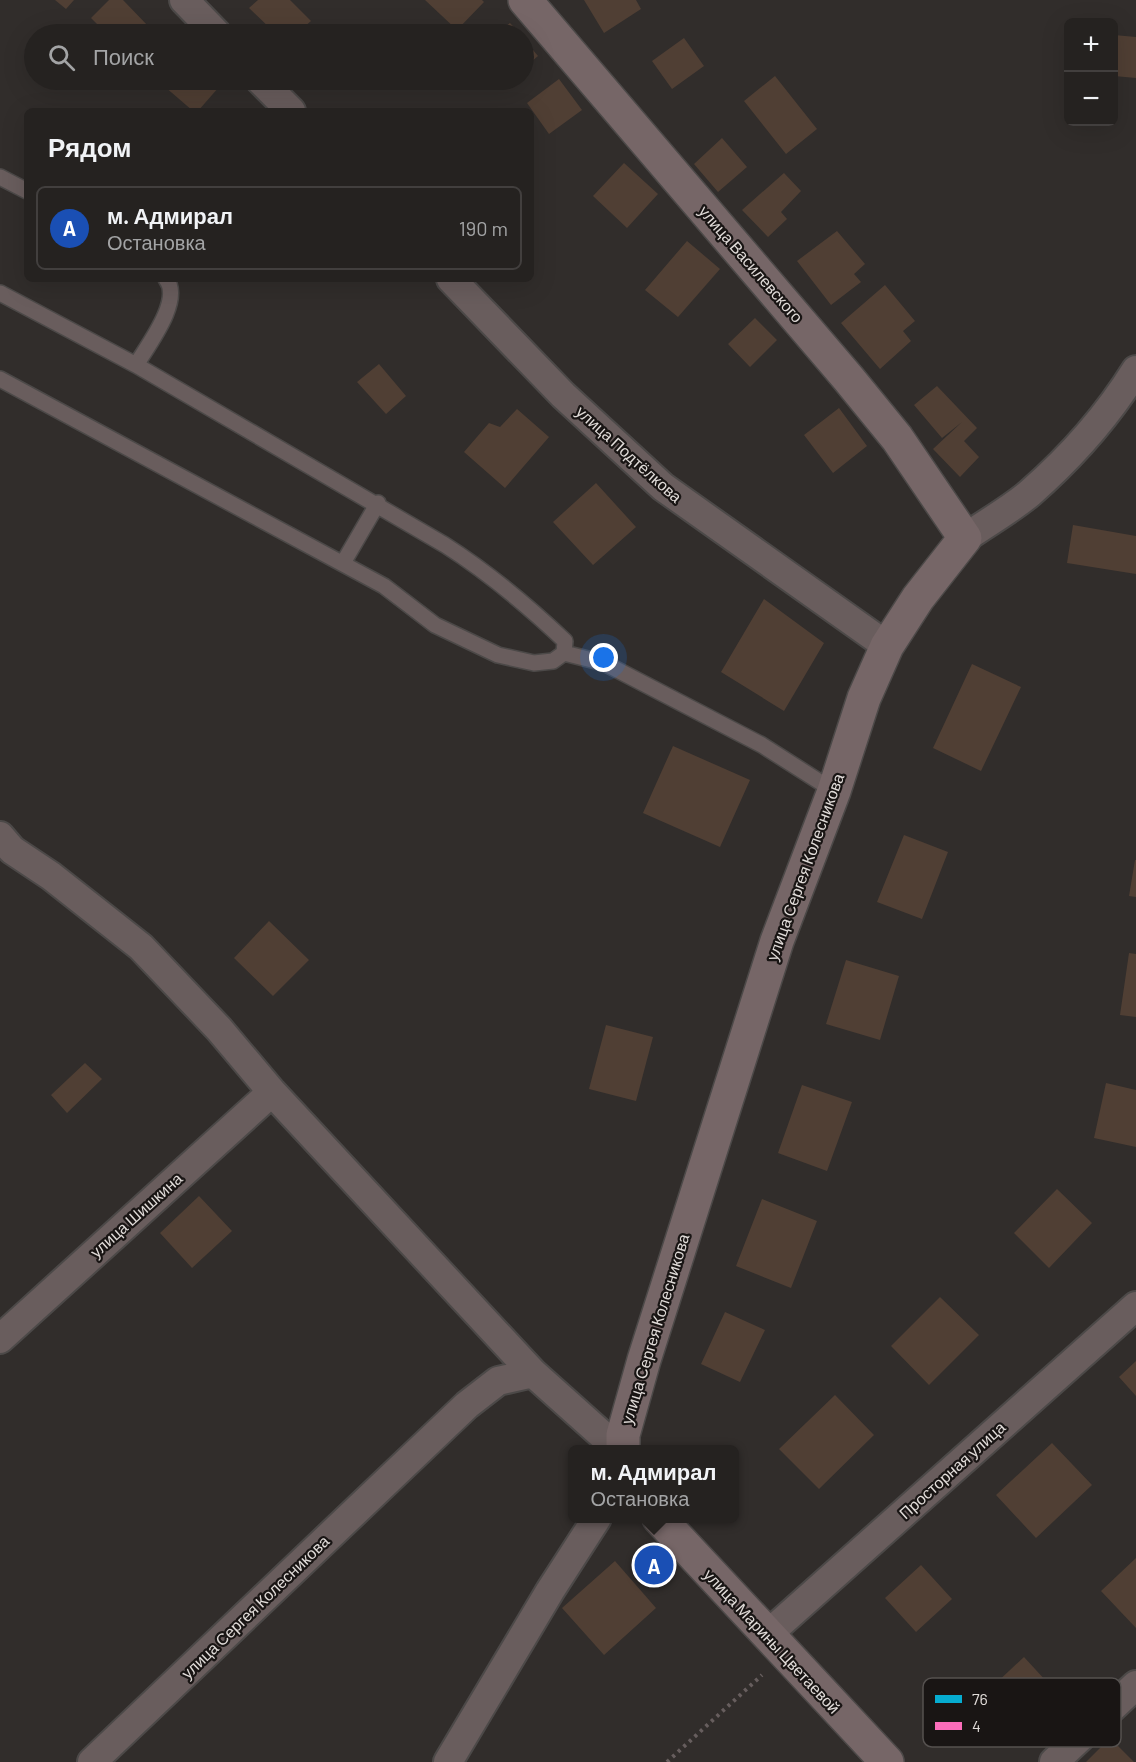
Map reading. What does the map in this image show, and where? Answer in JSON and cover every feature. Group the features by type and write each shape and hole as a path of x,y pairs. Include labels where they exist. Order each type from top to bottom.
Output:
{"street":[{"path":"184,0 207,24"},
{"name":"улица Василевского","path":"525,0 848,378 897,438 965,538"},
{"path":"270,90 288,108"},
{"name":"улица Подтёлкова","path":"454,282 563,394 663,487 887,646"},
{"name":"улица Сергея Колесникова","path":"622,1445 644,1360 777,941 834,791 864,698 887,646 918,597 965,538 1029,494 1088,434 1120,395 1136,370"},
{"path":"4,845 51,876 141,947 219,1029 272,1092 533,1373 616,1445"},
{"name":"улица Шишкина","path":"0,1339 272,1092"},
{"name":"Просторная улица","path":"776,1645 1136,1306"},
{"name":"улица Сергея Колесникова","path":"92,1762 467,1405 498,1381 533,1373"},
{"path":"448,1762 550,1591 594,1523"},
{"name":"улица Марины Цветаевой","path":"664,1523 886,1762"},
{"path":"1121,1699 1136,1685"},
{"path":"1054,1762 1070,1747"}],"lane":[{"path":"0,177 24,189"},
{"path":"136,365 168,310 171,295 167,282"},
{"path":"0,293 136,365 378,503 487,572 566,641 564,653 553,661 534,663 498,655 435,625 384,586 0,379"},
{"path":"343,563 378,503"},
{"path":"564,653 604,663 762,745 834,791"}],"path":[{"path":"668,1762 776,1645"}],"building":[{"path":"55,0 74,0 66,9"},
{"path":"109,0 123,0 146,24 97,24 91,18"},
{"path":"258,0 290,0 311,21 308,24 266,24 249,8"},
{"path":"425,0 482,0 484,2 463,24 451,24"},
{"path":"584,0 636,0 641,9 604,33"},
{"path":"1118,35 1136,37 1136,78 1118,76"},
{"path":"684,38 704,66 672,89 652,61"},
{"path":"775,76 817,129 786,154 744,101"},
{"path":"559,79 582,110 549,134 534,113 534,108 531,108 527,103"},
{"path":"169,90 216,90 201,108 190,108"},
{"path":"722,138 747,167 718,192 694,164"},
{"path":"624,163 658,194 627,228 593,196"},
{"path":"784,173 801,191 781,212 787,219 768,237 742,210"},
{"path":"837,231 865,264 854,274 861,282 831,305 797,261"},
{"path":"687,241 720,269 678,317 645,290"},
{"path":"885,285 915,321 903,331 911,341 880,369 841,323"},
{"path":"755,318 777,340 750,367 728,344"},
{"path":"379,364 406,396 386,414 357,382"},
{"path":"937,386 977,428 964,441 979,457 960,477 933,449 962,422 942,438 914,405"},
{"path":"839,408 867,446 833,473 804,435"},
{"path":"517,409 549,437 505,488 464,452 489,423 500,427"},
{"path":"596,483 636,527 593,565 553,522"},
{"path":"1073,525 1136,536 1136,574 1067,563"},
{"path":"764,599 824,643 784,711 721,672"},
{"path":"972,664 1021,687 981,771 933,748"},
{"path":"673,746 750,780 720,847 643,813"},
{"path":"904,835 948,852 922,919 877,902"},
{"path":"1136,860 1136,897 1129,896"},
{"path":"269,921 309,960 273,996 234,958"},
{"path":"1129,953 1136,954 1136,1017 1120,1015"},
{"path":"846,960 899,976 880,1040 826,1024"},
{"path":"606,1025 653,1037 636,1101 589,1089"},
{"path":"85,1063 102,1079 67,1113 51,1095"},
{"path":"1106,1083 1136,1090 1136,1147 1094,1138"},
{"path":"802,1085 852,1102 827,1171 778,1153"},
{"path":"1057,1189 1092,1223 1049,1268 1014,1233"},
{"path":"199,1196 232,1231 192,1268 160,1233"},
{"path":"762,1199 817,1221 791,1288 736,1266"},
{"path":"940,1297 979,1335 929,1385 891,1346"},
{"path":"725,1312 765,1330 740,1382 701,1364"},
{"path":"1136,1361 1136,1396 1119,1377"},
{"path":"835,1395 874,1435 819,1489 779,1449"},
{"path":"1052,1443 1092,1485 1036,1538 996,1495"},
{"path":"1136,1558 1136,1628 1101,1591"},
{"path":"615,1561 656,1608 604,1655 562,1608"},
{"path":"921,1565 952,1599 916,1632 885,1598"},
{"path":"1024,1657 1043,1678 1002,1678"},
{"path":"1101,1747 1119,1747 1134,1762 1086,1762"}],"place":[{"name":"м. Адмирал","path":"654,1565"}]}
